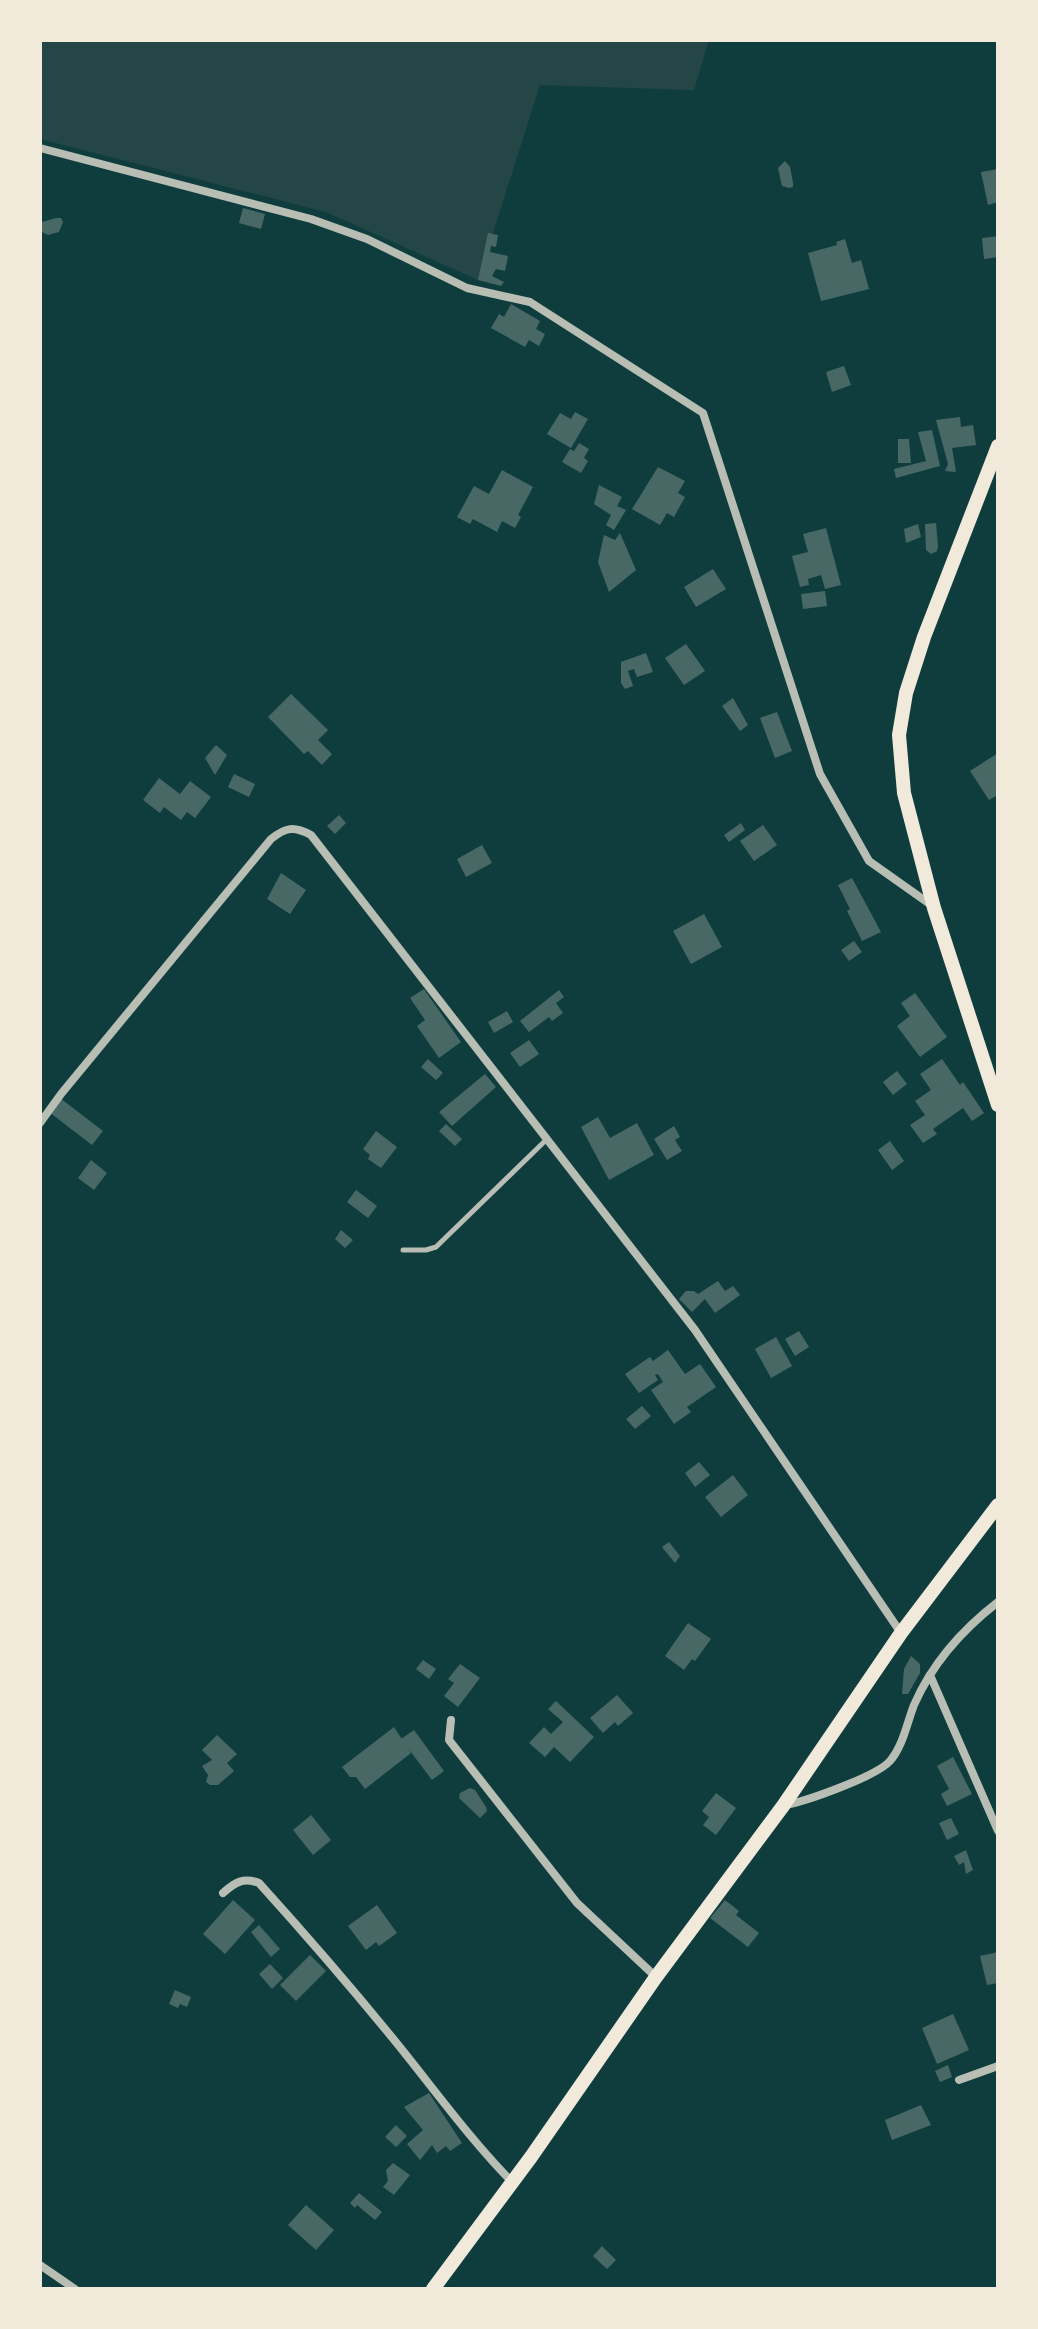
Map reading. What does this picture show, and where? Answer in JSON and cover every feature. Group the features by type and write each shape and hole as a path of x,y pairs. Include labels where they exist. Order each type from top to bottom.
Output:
{"main road":[{"path":"998,446 924,637 906,693 899,735 904,793 934,908 998,1105"},
{"path":"433,2289 656,1977 783,1806 901,1633 998,1505"}],"street":[{"path":"40,148 311,219 367,239 467,288 530,302 703,413 820,774 869,861 934,908"},
{"path":"40,1123 271,839 284,828 298,828 311,835 695,1330 901,1633"},
{"path":"783,1806 800,1802 887,1765 898,1750 915,1703 930,1675 963,1631 998,1602"},
{"path":"930,1675 998,1831"},
{"path":"451,1720 449,1740 577,1903 656,1977"},
{"path":"223,1893 240,1881 249,1879 259,1883 387,2031 477,2146 512,2182"},
{"path":"959,2080 998,2066"},
{"path":"40,2265 75,2289"}],"lane":[{"path":"403,1250 436,1247 546,1140"}],"shaded area":[{"path":"40,40 709,40 694,90 540,85 478,280 326,212 40,139"}],"building":[{"path":"785,161 790,167 793,183 793,187 789,188 782,186 778,168"},
{"path":"998,169 998,202 988,205 981,172"},
{"path":"243,208 265,214 261,229 239,223"},
{"path":"61,218 63,222 59,232 48,235 40,231 42,222"},
{"path":"488,233 498,235 496,247 491,246 490,252 508,256 505,271 496,269 492,276 504,282 501,286 478,280"},
{"path":"998,236 998,257 984,259 982,238"},
{"path":"845,239 852,263 861,260 869,289 821,301 808,253 837,245 836,242"},
{"path":"511,304 540,321 536,329 545,334 539,346 529,340 525,347 491,328 499,314 504,317"},
{"path":"844,366 851,385 832,392 826,372"},
{"path":"575,412 588,419 571,448 547,434 560,413 571,419"},
{"path":"960,417 961,427 973,425 976,445 952,448 956,472 945,471 948,464 936,420"},
{"path":"932,430 940,466 896,478 894,469 926,461 918,432"},
{"path":"898,439 909,439 911,463 898,463"},
{"path":"579,443 589,449 584,458 588,461 581,473 562,462 570,449 574,451"},
{"path":"658,467 685,481 678,493 685,497 674,517 667,513 660,525 632,509"},
{"path":"502,470 533,487 518,515 521,517 515,528 502,521 497,532 473,519 470,524 457,517 474,486 489,494"},
{"path":"599,485 622,497 617,506 626,510 614,530 606,525 611,515 594,504"},
{"path":"936,523 938,546 937,551 931,554 926,550 925,524"},
{"path":"918,524 921,537 906,543 904,529"},
{"path":"826,528 841,585 825,589 821,575 808,579 809,585 800,587 792,556 808,552 803,534"},
{"path":"620,533 636,570 609,592 598,562 604,535 615,540"},
{"path":"713,569 726,589 696,607 684,587"},
{"path":"825,591 827,606 803,609 801,594"},
{"path":"686,644 705,671 684,685 665,658"},
{"path":"646,653 653,672 637,677 634,669 628,671 633,686 625,689 621,683 621,662"},
{"path":"291,694 328,730 318,740 332,754 322,765 308,751 304,754 268,717"},
{"path":"733,698 748,725 740,731 722,706"},
{"path":"777,712 792,751 775,758 760,718"},
{"path":"216,745 227,755 215,775 205,758"},
{"path":"998,753 998,795 989,800 970,771"},
{"path":"234,774 255,784 249,797 228,787"},
{"path":"159,778 180,794 190,781 211,797 195,818 187,812 181,820 164,807 160,813 143,800"},
{"path":"339,815 346,823 335,834 327,826"},
{"path":"741,823 745,830 729,842 724,835"},
{"path":"763,825 777,845 754,861 740,841"},
{"path":"482,845 492,863 466,877 457,859"},
{"path":"281,873 306,890 290,914 267,899"},
{"path":"852,878 881,932 862,941 838,885"},
{"path":"704,914 722,947 691,964 673,931"},
{"path":"854,941 862,952 849,961 841,950"},
{"path":"424,989 461,1042 439,1058 417,1026 425,1020 410,998"},
{"path":"559,990 564,997 556,1003 563,1013 552,1021 549,1017 529,1032 520,1021"},
{"path":"915,993 947,1037 920,1057 897,1026 910,1016 901,1003"},
{"path":"507,1011 513,1022 494,1033 488,1022"},
{"path":"529,1040 539,1054 520,1067 510,1053"},
{"path":"428,1059 443,1073 436,1080 421,1067"},
{"path":"942,1059 960,1085 963,1082 984,1113 972,1121 963,1108 933,1129 937,1134 923,1143 910,1125 925,1115 915,1101 931,1090 920,1074"},
{"path":"897,1071 907,1084 893,1095 883,1082"},
{"path":"485,1074 496,1087 452,1126 439,1112"},
{"path":"60,1098 103,1131 92,1145 49,1112"},
{"path":"598,1117 610,1138 637,1123 654,1155 609,1180 581,1127"},
{"path":"446,1124 462,1139 455,1146 439,1131"},
{"path":"674,1126 680,1137 675,1140 682,1151 667,1160 654,1139"},
{"path":"376,1131 397,1147 381,1168 368,1159 370,1155 363,1149"},
{"path":"890,1141 904,1161 892,1170 878,1150"},
{"path":"91,1160 107,1173 94,1190 78,1178"},
{"path":"356,1190 377,1206 368,1218 347,1202"},
{"path":"341,1230 353,1240 345,1248 335,1239"},
{"path":"718,1281 725,1291 733,1286 740,1295 715,1313 705,1299 692,1312 679,1299 686,1291 698,1294"},
{"path":"799,1331 809,1347 795,1356 785,1339"},
{"path":"776,1337 792,1366 771,1378 755,1349"},
{"path":"668,1350 685,1374 700,1364 716,1387 687,1407 691,1412 674,1424 651,1390 663,1382 658,1374 655,1375 658,1380 639,1393 625,1374 650,1357 653,1361"},
{"path":"642,1406 651,1416 635,1429 626,1419"},
{"path":"699,1462 710,1475 695,1487 685,1473"},
{"path":"733,1475 748,1495 721,1517 705,1497"},
{"path":"669,1542 680,1556 675,1563 662,1547"},
{"path":"688,1623 711,1639 684,1670 665,1656"},
{"path":"911,1656 920,1664 920,1673 908,1694 902,1694 904,1669"},
{"path":"423,1660 436,1669 429,1679 416,1669"},
{"path":"460,1664 480,1678 458,1707 444,1696 454,1683 448,1679"},
{"path":"617,1695 633,1713 618,1726 615,1722 603,1733 590,1718"},
{"path":"556,1701 594,1737 570,1762 554,1747 545,1757 529,1743 544,1727 551,1734 563,1722 548,1709"},
{"path":"394,1727 411,1753 365,1789 356,1777 350,1777 342,1767"},
{"path":"414,1730 444,1771 432,1780 401,1739"},
{"path":"217,1735 237,1754 227,1763 234,1771 218,1785 210,1785 206,1782 208,1775 202,1766 212,1760 202,1750"},
{"path":"953,1757 972,1794 947,1806 941,1794 949,1789 937,1766"},
{"path":"470,1788 475,1790 486,1807 487,1811 480,1818 459,1798 460,1793"},
{"path":"716,1793 736,1808 716,1835 703,1825 709,1817 702,1811"},
{"path":"311,1815 331,1840 313,1855 293,1830"},
{"path":"951,1818 959,1834 947,1840 939,1823"},
{"path":"966,1850 973,1870 966,1874 964,1862 959,1865 954,1856"},
{"path":"233,1900 255,1920 225,1954 203,1934"},
{"path":"725,1900 739,1911 736,1915 759,1933 748,1947 710,1918"},
{"path":"377,1905 397,1933 379,1946 376,1942 366,1950 348,1926"},
{"path":"259,1925 280,1949 271,1957 251,1932"},
{"path":"998,1952 998,1983 987,1985 980,1956"},
{"path":"310,1955 326,1971 296,2001 280,1985"},
{"path":"270,1964 283,1978 272,1989 259,1974"},
{"path":"175,1990 191,1997 187,2007 180,2004 178,2008 169,2004"},
{"path":"953,2014 969,2050 937,2064 922,2028"},
{"path":"948,2065 952,2077 940,2082 935,2071"},
{"path":"429,2093 462,2143 450,2151 446,2146 437,2153 432,2145 420,2160 407,2144 423,2130 404,2107"},
{"path":"921,2105 931,2125 892,2140 885,2120"},
{"path":"396,2125 407,2136 396,2147 385,2137"},
{"path":"393,2163 410,2175 394,2195 383,2187 388,2181 386,2170"},
{"path":"359,2193 382,2212 375,2220 350,2203"},
{"path":"306,2205 334,2230 316,2250 288,2225"},
{"path":"602,2246 616,2260 607,2269 593,2256"}]}
